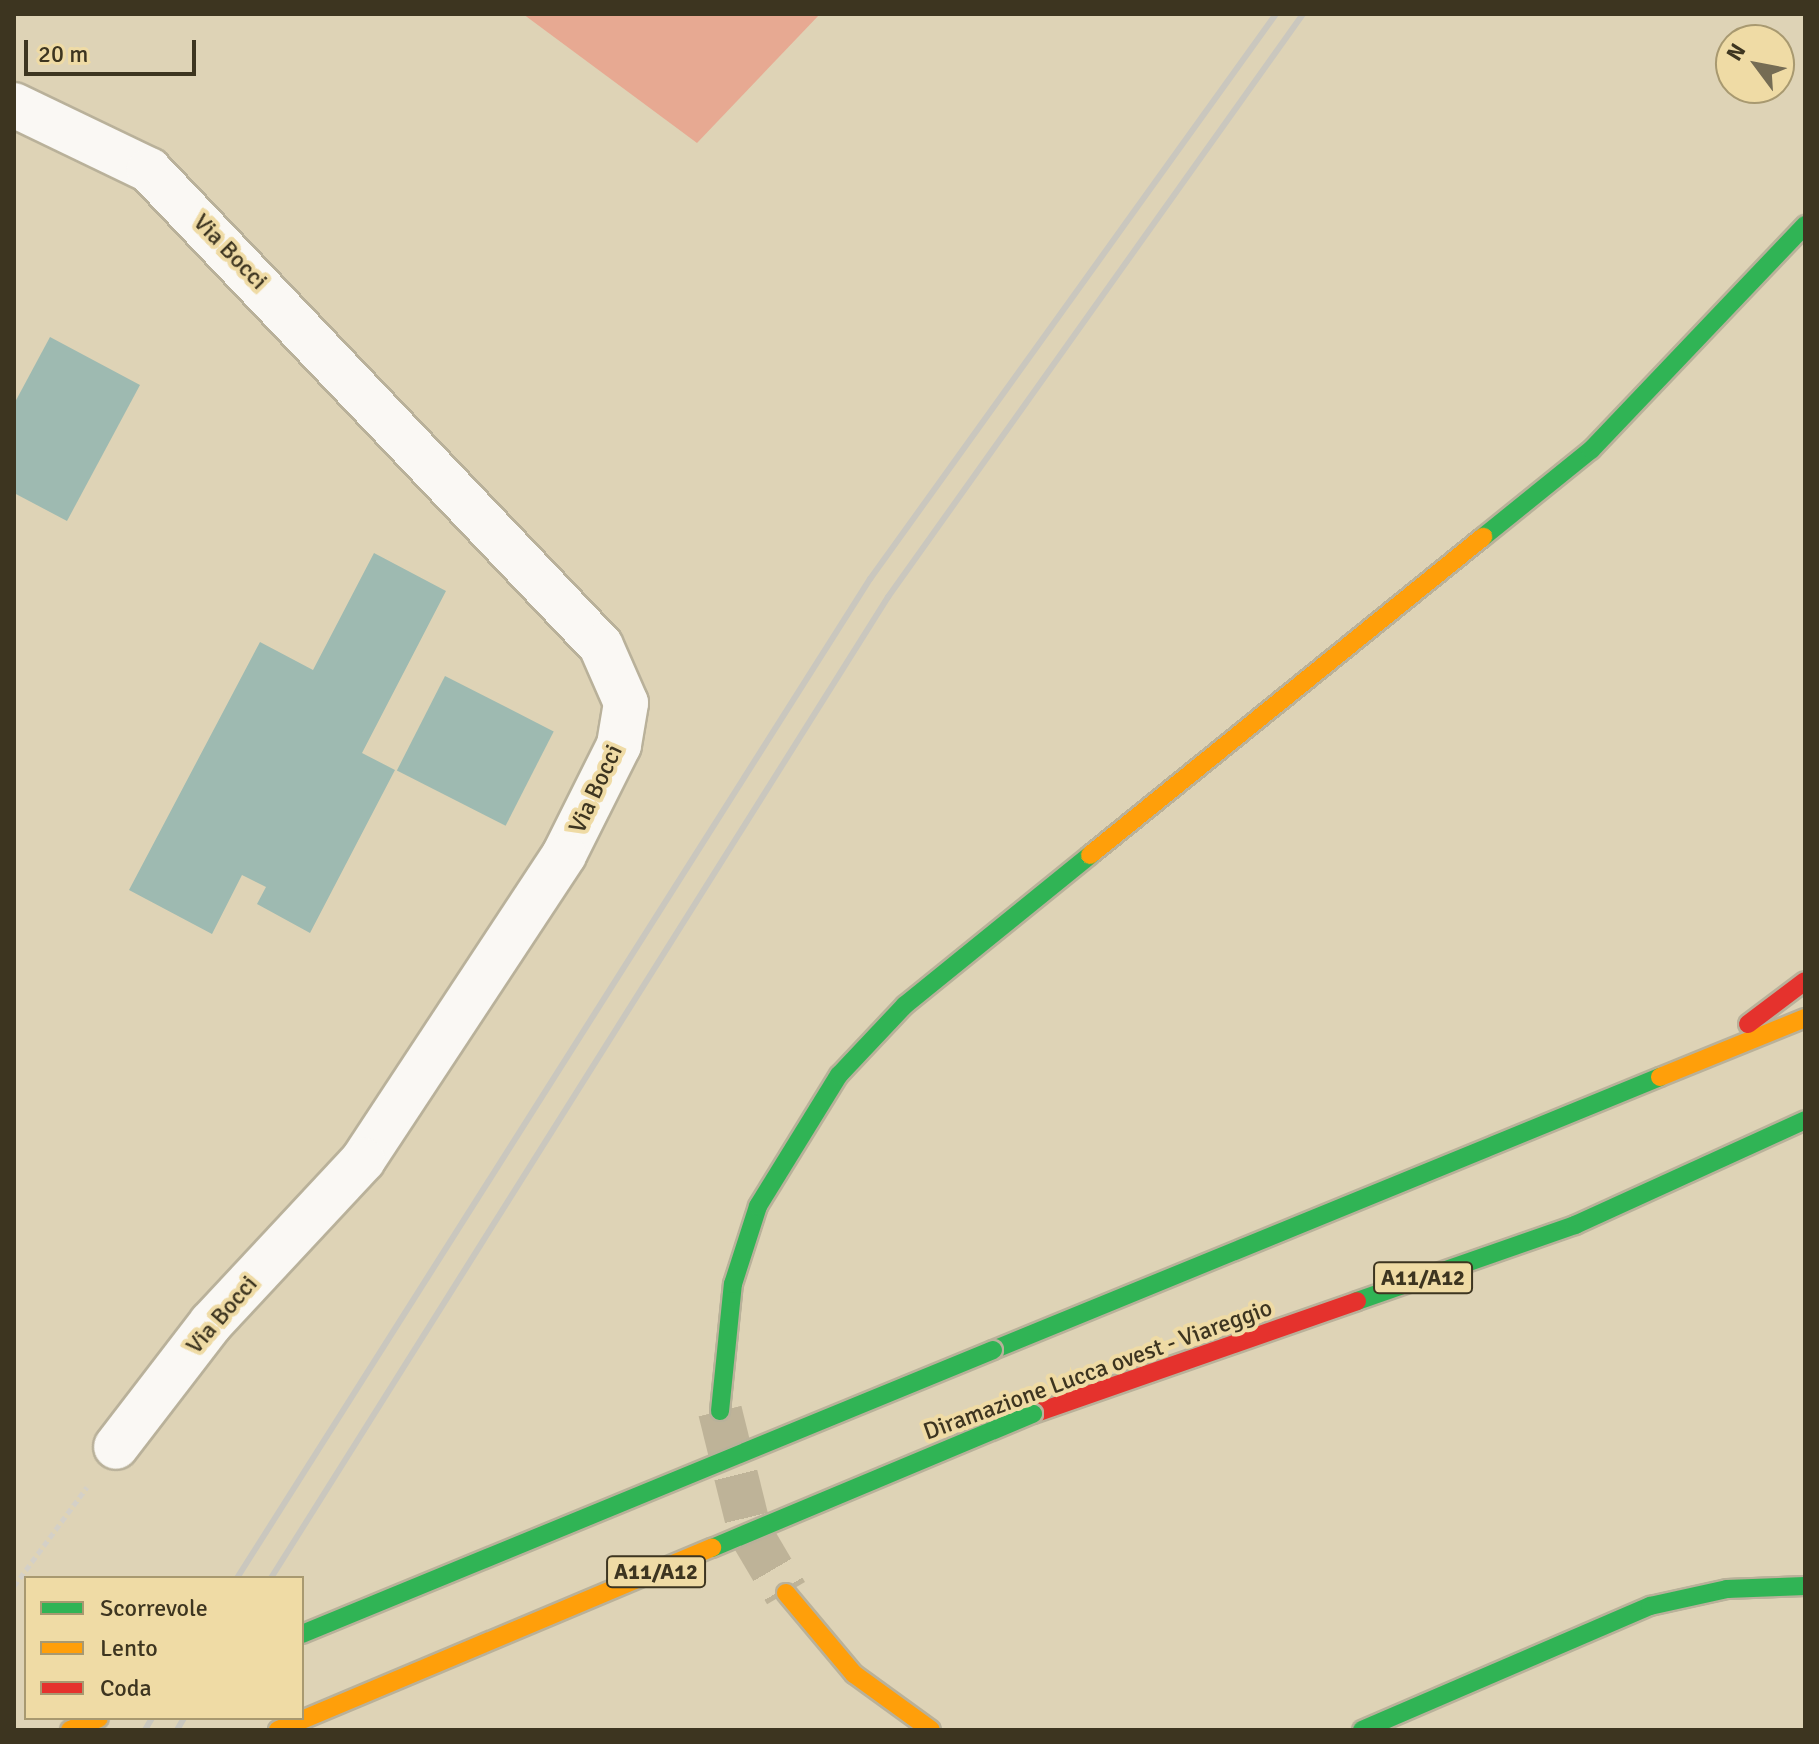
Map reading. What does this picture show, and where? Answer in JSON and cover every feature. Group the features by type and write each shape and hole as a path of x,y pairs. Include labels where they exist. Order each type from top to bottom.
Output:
{"highway":[{"path":"720,1411 733,1284 758,1206 839,1075 905,1005 1591,450 1805,225"},
{"path":"1548,1129 1749,1024 1805,981"},
{"path":"304,1633 993,1350 1548,1129 1805,1018"},
{"name":"Diramazione Lucca ovest - Viareggio","path":"304,1719 1033,1414 1575,1225 1805,1120"},
{"path":"1362,1730 1650,1606 1727,1589 1805,1586"},
{"path":"786,1593 854,1674 931,1730"},
{"path":"70,1730 94,1720"},
{"name":"Diramazione Lucca ovest - Viareggio","path":"278,1730 302,1720"}],"street":[{"name":"Via Bocci","path":"14,105 149,170 601,646 626,703 619,745 564,855 363,1160 211,1323 116,1447"}],"path":[{"path":"14,1586 116,1447"}],"shaded area":[{"path":"523,14 820,14 697,143"}],"building":[{"path":"50,337 140,385 67,521 14,493 14,404"},
{"path":"374,553 446,591 362,753 395,770 310,933 257,904 266,887 242,875 212,934 129,890 260,642 313,670"},
{"path":"445,676 554,731 506,826 397,770"}],"tunnel":[{"path":"720,1411 750,1532 786,1593"}],"railway":[{"path":"238,1576 870,579 1276,14"},
{"path":"272,1576 888,597 1303,14"},
{"path":"145,1730 151,1720"},
{"path":"177,1730 183,1720"}],"traffic: fast":[{"path":"1483,537 1591,450 1805,225"},
{"path":"720,1411 733,1284 758,1206 839,1075 905,1005 1090,855"},
{"path":"993,1350 1660,1077"},
{"path":"1357,1301 1575,1225 1805,1120"},
{"path":"304,1633 993,1350"},
{"path":"712,1548 1033,1414"},
{"path":"1362,1730 1650,1606 1727,1589 1805,1586"}],"traffic: slow":[{"path":"1090,855 1483,537"},
{"path":"1660,1077 1805,1018"},
{"path":"304,1719 712,1548"},
{"path":"786,1593 854,1674 931,1730"},
{"path":"70,1730 94,1720"},
{"path":"278,1730 302,1720"}],"traffic: jam":[{"path":"1748,1024 1805,981"},
{"path":"1033,1414 1357,1301"}]}
